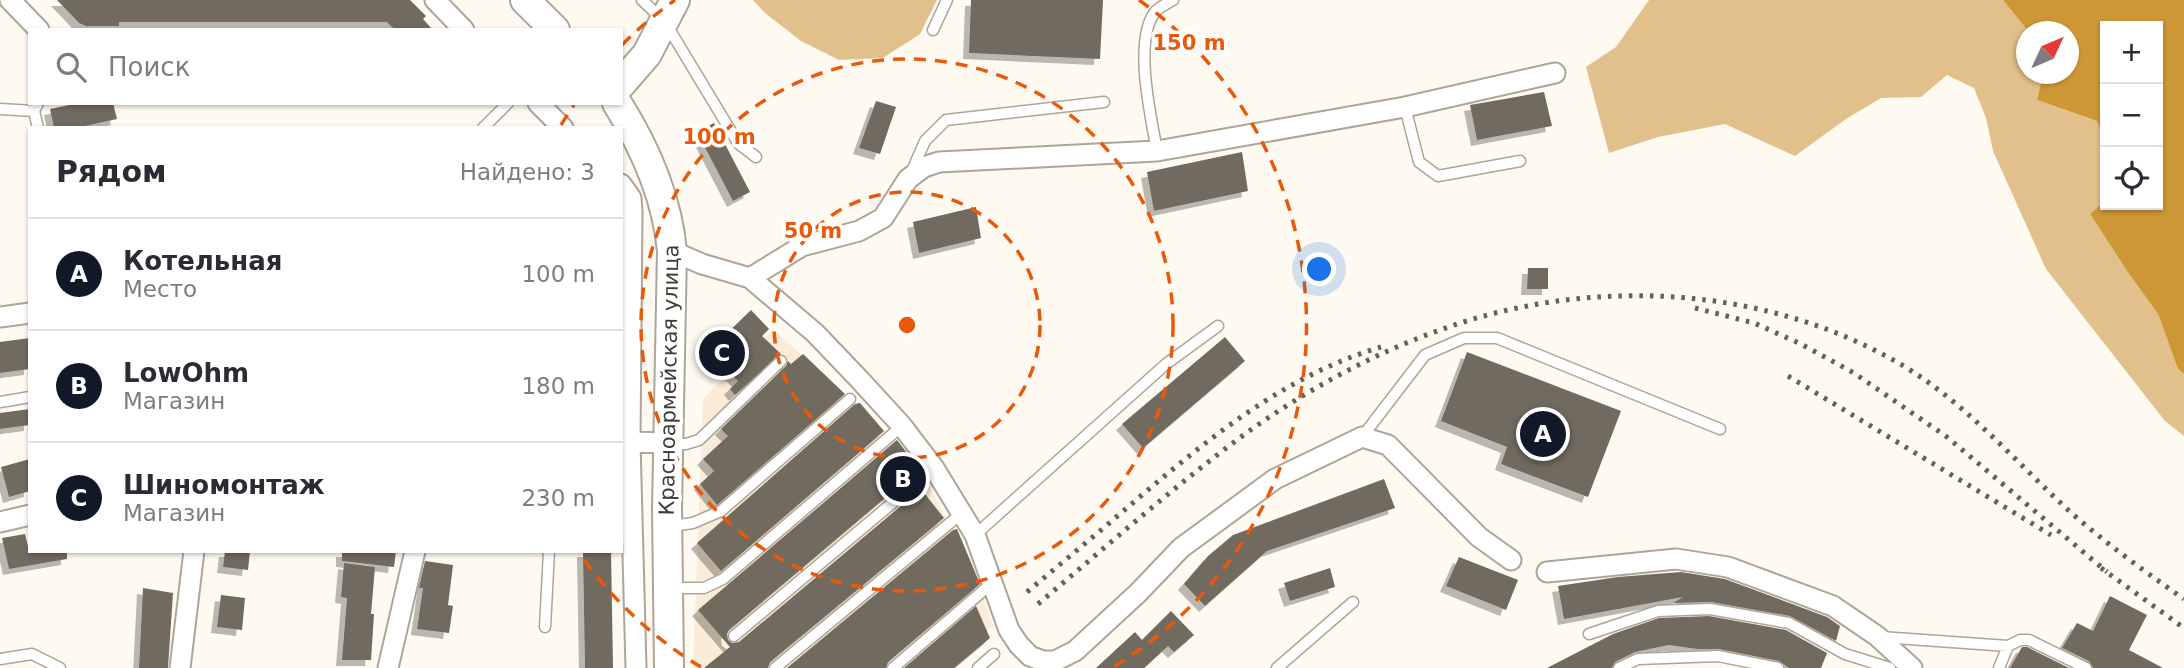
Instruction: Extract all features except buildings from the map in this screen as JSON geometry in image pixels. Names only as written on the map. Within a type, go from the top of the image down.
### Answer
[{"type":"main road","points":[[525,0],[553,28]]},
{"type":"main road","points":[[623,82],[647,54],[670,11]]},
{"type":"main road","name":"Красноармейская улица","points":[[618,105],[647,157],[661,190],[669,220],[672,251],[667,526],[669,668]]},
{"type":"street","points":[[9,0],[36,28]]},
{"type":"street","points":[[435,0],[462,28]]},
{"type":"street","points":[[750,278],[802,246],[859,231],[883,218],[908,179],[924,167],[939,162],[1157,151],[1405,107],[1555,73]]},
{"type":"street","points":[[540,105],[561,126]]},
{"type":"street","points":[[623,187],[631,198],[632,212],[626,442],[636,668]]},
{"type":"street","points":[[672,251],[702,264],[750,278],[815,333],[902,426],[934,468],[975,535],[1009,630],[1030,656],[1043,661],[1055,661],[1075,651],[1138,593],[1181,548],[1275,479],[1363,437],[1388,445],[1479,537],[1511,560]]},
{"type":"street","points":[[0,317],[28,313]]},
{"type":"street","points":[[626,442],[668,443]]},
{"type":"street","points":[[0,522],[28,515]]},
{"type":"street","points":[[180,668],[194,553]]},
{"type":"street","points":[[388,668],[415,553]]},
{"type":"street","points":[[1547,572],[1676,559],[1728,567],[1833,606],[1877,636],[1912,668]]},
{"type":"lane","points":[[642,0],[670,11],[738,143],[756,157]]},
{"type":"lane","points":[[933,30],[947,0]]},
{"type":"lane","points":[[1157,151],[1146,92],[1146,32],[1156,10],[1173,0]]},
{"type":"lane","points":[[908,179],[925,141],[946,120],[1104,102]]},
{"type":"lane","points":[[485,126],[506,105]]},
{"type":"lane","points":[[0,109],[36,107],[38,126]]},
{"type":"lane","points":[[1405,107],[1419,162],[1438,176],[1520,161]]},
{"type":"lane","points":[[975,535],[1166,365],[1218,326]]},
{"type":"lane","points":[[1363,437],[1425,355],[1464,338],[1497,338],[1720,429]]},
{"type":"lane","points":[[668,443],[686,444],[699,440],[780,361]]},
{"type":"lane","points":[[0,402],[28,397]]},
{"type":"lane","points":[[667,526],[693,523],[720,511],[850,399]]},
{"type":"lane","points":[[668,587],[704,588],[723,579],[902,426]]},
{"type":"lane","points":[[734,636],[934,468]]},
{"type":"lane","points":[[775,668],[962,513]]},
{"type":"lane","points":[[545,627],[549,553]]},
{"type":"lane","points":[[893,668],[991,584]]},
{"type":"lane","points":[[1277,668],[1353,602]]},
{"type":"lane","points":[[1589,634],[1658,611],[1710,609],[1789,623],[1845,654],[1890,668]]},
{"type":"lane","points":[[1877,636],[2008,646],[2020,640],[2029,640],[2086,668]]},
{"type":"lane","points":[[1999,668],[2008,646]]},
{"type":"lane","points":[[0,659],[32,654],[60,668]]},
{"type":"lane","points":[[978,668],[994,654]]},
{"type":"lane","points":[[1619,668],[1638,659],[1718,656],[1778,668]]},
{"type":"shaded area","points":[[753,0],[937,0],[920,34],[883,58],[839,60],[801,41]]},
{"type":"shaded area","points":[[1649,0],[2003,0],[2020,21],[2016,21],[2016,84],[2041,84],[2037,100],[2097,121],[2100,128],[2100,205],[2090,214],[2158,314],[2178,369],[2184,374],[2184,436],[2165,421],[2046,269],[1993,151],[1986,118],[1974,88],[1947,75],[1921,97],[1881,98],[1846,119],[1795,156],[1725,124],[1658,137],[1609,153],[1586,67],[1616,47]]},
{"type":"shaded area","points":[[2003,0],[2184,0],[2184,374],[2178,369],[2158,314],[2090,214],[2100,205],[2100,210],[2163,210],[2163,21],[2100,21],[2100,128],[2097,121],[2037,100],[2041,84],[2079,84],[2079,21],[2020,21]]},
{"type":"shaded area","points":[[773,329],[897,443],[924,477],[972,566],[993,626],[941,668],[693,668],[703,399]]},
{"type":"railway","points":[[1038,604],[1218,454],[1267,418],[1339,375],[1414,340],[1496,313],[1553,302],[1612,296],[1671,297],[1730,303],[1787,316],[1842,335],[1895,361],[1964,411],[2081,521],[2184,599]]},
{"type":"railway","points":[[1695,308],[1754,323],[1801,344],[1854,373],[1947,437],[2107,572]]},
{"type":"railway","points":[[1027,592],[1225,428],[1315,373],[1381,347]]},
{"type":"railway","points":[[1788,376],[2051,535]]},
{"type":"railway","points":[[2101,568],[2184,628]]},
{"type":"place","name":"Шиномонтаж","points":[[722,353]]},
{"type":"place","name":"Котельная","points":[[1543,434]]},
{"type":"place","name":"LowOhm","points":[[903,479]]}]
